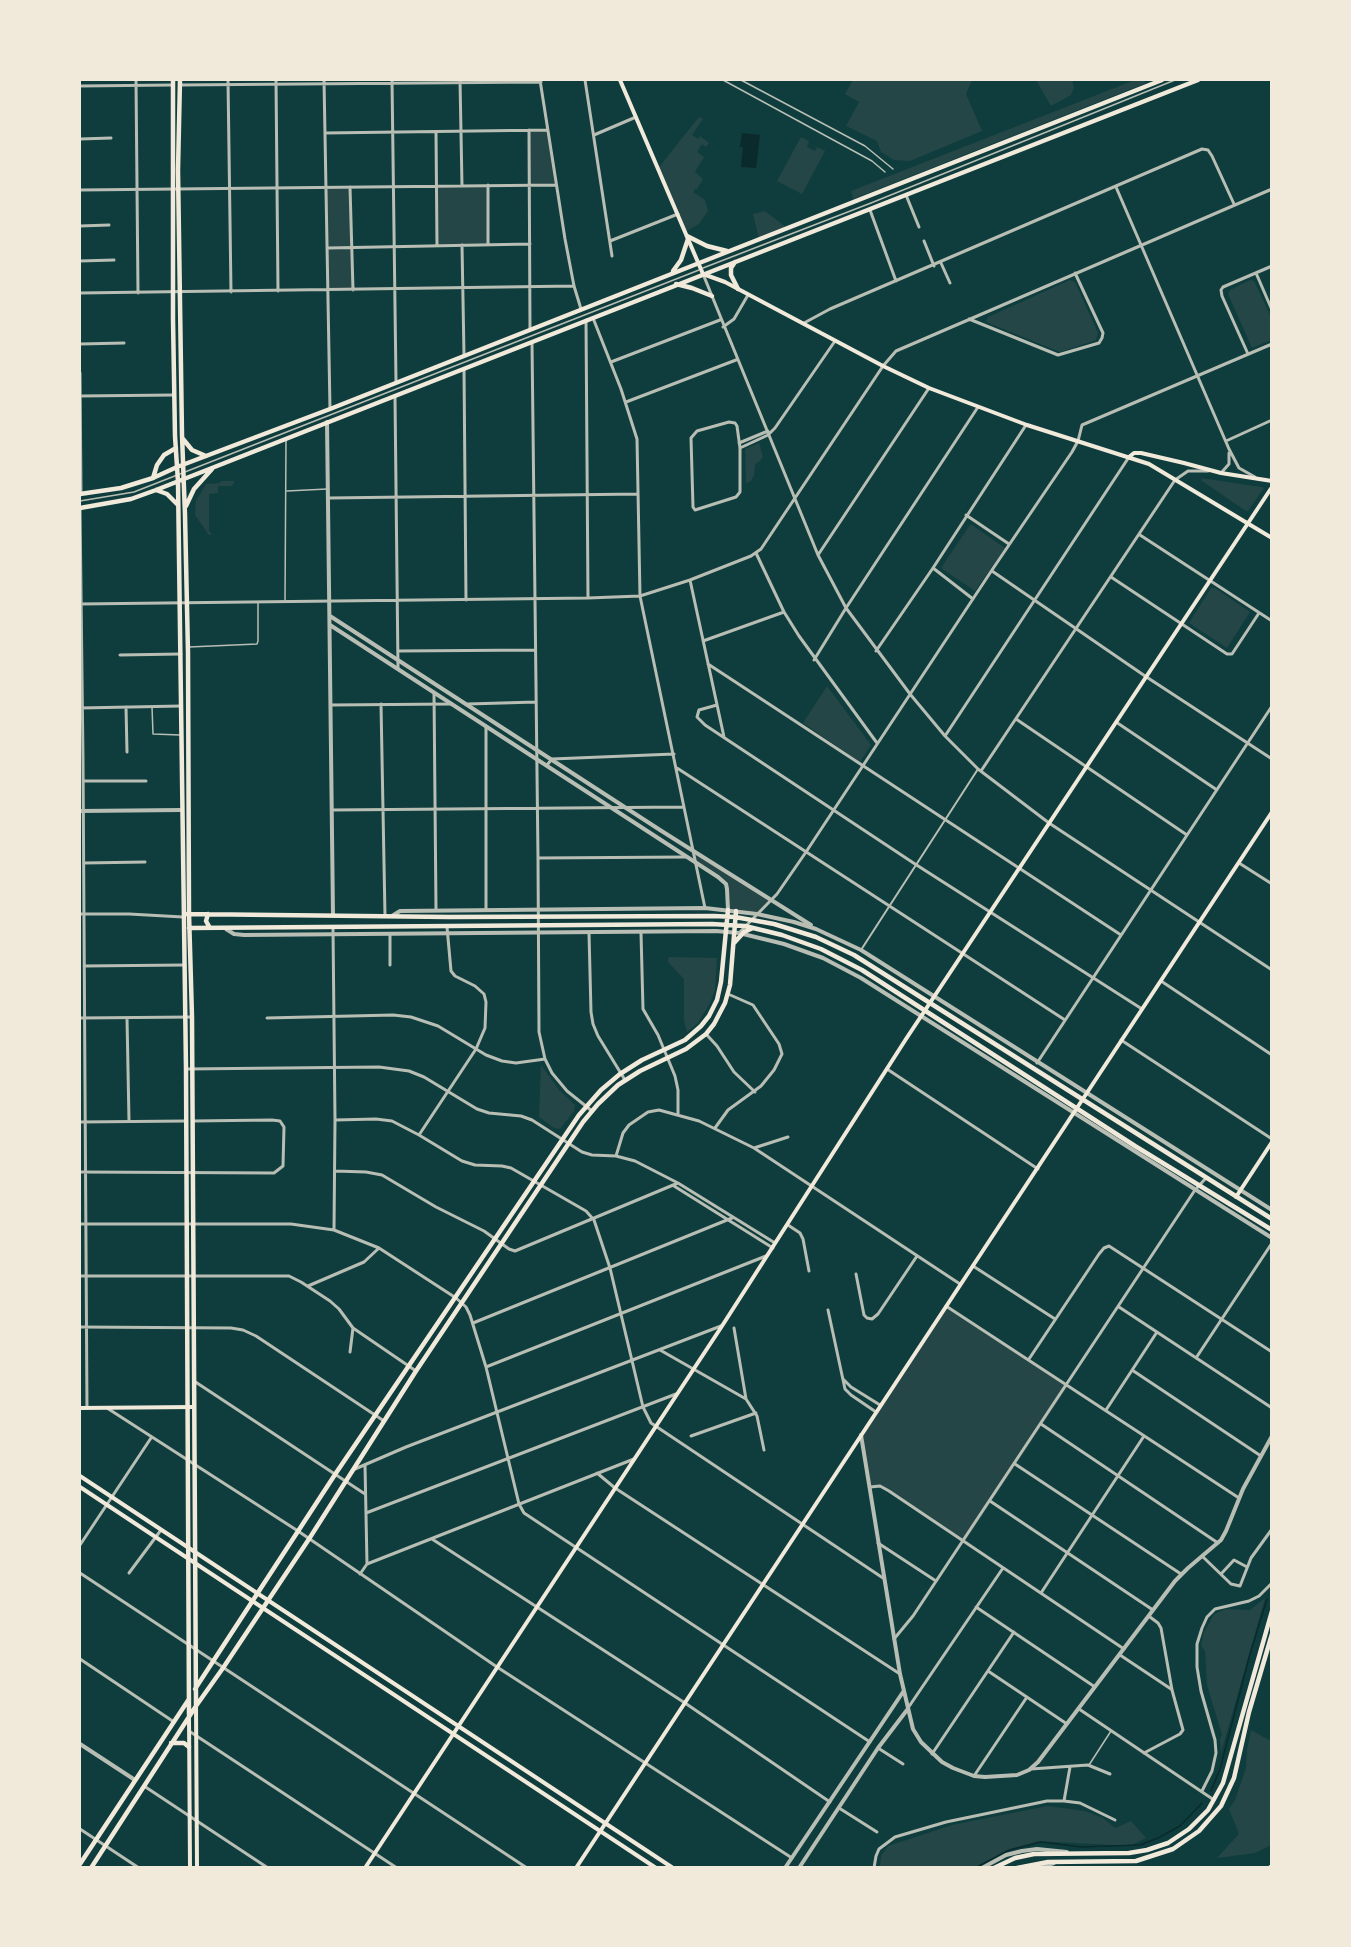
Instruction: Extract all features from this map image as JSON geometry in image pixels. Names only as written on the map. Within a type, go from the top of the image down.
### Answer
[{"type":"main road","points":[[620,80],[702,272],[929,388],[1027,425],[1149,464],[1272,538]]},
{"type":"main road","points":[[80,494],[121,488],[153,478],[1162,80]]},
{"type":"main road","points":[[80,508],[130,499],[156,490],[532,342],[702,272],[870,210],[1198,80]]},
{"type":"main road","points":[[173,82],[183,465],[179,505],[186,1069],[190,1868]]},
{"type":"main road","points":[[180,82],[173,292],[176,448],[177,467],[181,473]]},
{"type":"main road","points":[[688,237],[712,248],[727,251]]},
{"type":"main road","points":[[672,273],[681,260],[688,237]]},
{"type":"main road","points":[[738,260],[730,272],[738,289]]},
{"type":"main road","points":[[676,284],[692,288],[713,298]]},
{"type":"main road","points":[[182,435],[192,450],[206,456]]},
{"type":"main road","points":[[153,478],[164,455],[176,448]]},
{"type":"main road","points":[[1129,457],[1134,453],[1141,453],[1210,471],[1272,481]]},
{"type":"main road","points":[[185,508],[194,489],[215,467]]},
{"type":"main road","points":[[181,480],[185,508],[188,647],[197,1868]]},
{"type":"main road","points":[[365,1868],[768,1256],[887,1069],[1085,767],[1272,487]]},
{"type":"main road","points":[[156,490],[167,495],[179,505]]},
{"type":"main road","points":[[576,1868],[1272,812]]},
{"type":"main road","points":[[80,1864],[336,1473],[586,1106],[620,1074],[693,1034],[705,1023],[717,1000],[721,982],[728,910]]},
{"type":"main road","points":[[736,911],[735,925],[739,933]]},
{"type":"main road","points":[[183,917],[189,913],[385,916],[728,916],[803,933],[840,947],[864,961],[1272,1219]]},
{"type":"main road","points":[[208,914],[206,921],[210,928]]},
{"type":"main road","points":[[183,928],[727,924],[745,926],[801,941],[851,964],[926,1011],[1075,1111],[1197,1188],[1272,1230]]},
{"type":"main road","points":[[91,1868],[189,1715],[309,1539],[416,1371],[568,1144],[592,1111],[611,1091],[625,1080],[686,1049],[706,1034],[720,1013],[728,994],[734,943],[739,933],[753,928]]},
{"type":"main road","points":[[991,1042],[995,1036]]},
{"type":"main road","points":[[1236,1197],[1272,1141]]},
{"type":"main road","points":[[80,1408],[194,1407]]},
{"type":"main road","points":[[80,1476],[673,1868]]},
{"type":"main road","points":[[80,1487],[656,1868]]},
{"type":"main road","points":[[994,1868],[1015,1858],[1034,1854],[1129,1853],[1150,1849],[1168,1843],[1183,1834],[1201,1818],[1215,1801],[1223,1784],[1272,1611]]},
{"type":"main road","points":[[1017,1868],[1034,1863],[1056,1862],[1088,1865],[1136,1862],[1173,1849],[1190,1839],[1209,1820],[1226,1797],[1234,1778],[1249,1712],[1272,1634]]},
{"type":"main road","points":[[171,1743],[184,1743],[189,1747]]},
{"type":"main road","points":[[1150,1849],[1152,1857]]},
{"type":"street","points":[[136,80],[138,293]]},
{"type":"street","points":[[228,80],[231,292]]},
{"type":"street","points":[[276,80],[278,291]]},
{"type":"street","points":[[585,80],[612,256]]},
{"type":"street","points":[[460,81],[462,186]]},
{"type":"street","points":[[80,86],[136,86],[173,82],[228,86],[324,82],[541,81],[556,184],[574,286],[581,309]]},
{"type":"street","points":[[324,82],[330,409]]},
{"type":"street","points":[[392,82],[396,382]]},
{"type":"street","points":[[594,135],[637,117]]},
{"type":"street","points":[[529,130],[530,329]]},
{"type":"street","points":[[325,133],[549,130]]},
{"type":"street","points":[[436,132],[437,246]]},
{"type":"street","points":[[80,139],[111,138]]},
{"type":"street","points":[[802,324],[830,309],[1202,149],[1208,150],[1212,156],[1234,205]]},
{"type":"street","points":[[80,190],[556,184]]},
{"type":"street","points":[[488,185],[488,245]]},
{"type":"street","points":[[350,187],[353,290]]},
{"type":"street","points":[[1116,187],[1229,449],[1241,470],[1260,480]]},
{"type":"street","points":[[80,604],[534,600],[640,596],[690,580],[756,553],[765,543],[883,366],[896,351],[1272,189]]},
{"type":"street","points":[[906,194],[919,227]]},
{"type":"street","points":[[870,210],[896,282]]},
{"type":"street","points":[[610,241],[678,214]]},
{"type":"street","points":[[80,226],[109,225]]},
{"type":"street","points":[[924,241],[934,266]]},
{"type":"street","points":[[327,248],[530,244]]},
{"type":"street","points":[[462,245],[464,356]]},
{"type":"street","points":[[80,261],[114,260]]},
{"type":"street","points":[[941,263],[950,283]]},
{"type":"street","points":[[1248,354],[1221,291],[1223,287],[1272,266]]},
{"type":"street","points":[[702,272],[818,555],[846,608],[910,694],[945,736],[979,770],[1049,823],[1272,970]]},
{"type":"street","points":[[969,319],[1058,355],[1099,342],[1103,333],[1076,273]]},
{"type":"street","points":[[1256,273],[1272,310]]},
{"type":"street","points":[[80,293],[574,286]]},
{"type":"street","points":[[723,327],[737,315],[748,295]]},
{"type":"street","points":[[592,318],[626,402],[637,439],[640,596],[705,908]]},
{"type":"street","points":[[586,320],[588,598]]},
{"type":"street","points":[[611,362],[720,320]]},
{"type":"street","points":[[740,446],[776,428],[835,341]]},
{"type":"street","points":[[532,342],[538,1024],[545,1059],[556,1079],[592,1111]]},
{"type":"street","points":[[80,344],[124,343]]},
{"type":"street","points":[[739,933],[771,900],[835,809],[1072,452],[1078,441],[1080,427],[1085,422],[1272,344]]},
{"type":"street","points":[[626,402],[737,360]]},
{"type":"street","points":[[464,369],[466,600]]},
{"type":"street","points":[[80,373],[80,494]]},
{"type":"street","points":[[818,555],[929,388]]},
{"type":"street","points":[[80,396],[175,395]]},
{"type":"street","points":[[395,396],[398,668]]},
{"type":"street","points":[[814,660],[978,407]]},
{"type":"street","points":[[1226,441],[1272,420]]},
{"type":"street","points":[[327,422],[333,915]]},
{"type":"street","points":[[731,422],[737,426],[740,446],[739,494],[699,510],[694,509],[692,436],[696,431],[731,422]]},
{"type":"street","points":[[876,651],[1027,425]]},
{"type":"street","points":[[1221,473],[1229,464],[1229,449]]},
{"type":"street","points":[[945,736],[1129,457]]},
{"type":"street","points":[[861,950],[944,820],[1016,719],[1175,480],[1188,471],[1210,471]]},
{"type":"street","points":[[329,498],[638,494]]},
{"type":"street","points":[[80,508],[87,1408]]},
{"type":"street","points":[[966,515],[1009,544]]},
{"type":"street","points":[[1140,534],[1272,621]]},
{"type":"street","points":[[756,553],[784,612],[814,660],[877,743]]},
{"type":"street","points":[[933,568],[973,599]]},
{"type":"street","points":[[992,570],[1145,676],[1272,759]]},
{"type":"street","points":[[1111,577],[1230,655],[1259,613]]},
{"type":"street","points":[[690,580],[724,736]]},
{"type":"street","points":[[703,641],[784,612]]},
{"type":"street","points":[[330,616],[816,929]]},
{"type":"street","points":[[330,625],[718,877],[726,884],[728,910]]},
{"type":"street","points":[[398,651],[535,650]]},
{"type":"street","points":[[120,655],[181,654]]},
{"type":"street","points":[[708,664],[1121,935]]},
{"type":"street","points":[[434,692],[436,910]]},
{"type":"street","points":[[466,704],[536,702]]},
{"type":"street","points":[[331,705],[453,704]]},
{"type":"street","points":[[381,705],[385,916]]},
{"type":"street","points":[[717,705],[700,709],[697,715],[700,721],[915,864],[1142,1009]]},
{"type":"street","points":[[81,708],[181,706]]},
{"type":"street","points":[[1038,1063],[1272,706]]},
{"type":"street","points":[[126,707],[127,752]]},
{"type":"street","points":[[1016,719],[1186,835]]},
{"type":"street","points":[[1115,722],[1217,789]]},
{"type":"street","points":[[486,726],[486,910]]},
{"type":"street","points":[[547,765],[552,759],[674,754]]},
{"type":"street","points":[[677,768],[1065,1020]]},
{"type":"street","points":[[83,781],[146,781]]},
{"type":"street","points":[[332,810],[685,807]]},
{"type":"street","points":[[81,811],[181,810]]},
{"type":"street","points":[[538,858],[688,857]]},
{"type":"street","points":[[84,863],[145,862]]},
{"type":"street","points":[[1239,863],[1272,884]]},
{"type":"street","points":[[392,916],[400,911],[436,910],[705,908],[757,914],[816,929],[861,950],[1272,1210]]},
{"type":"street","points":[[82,914],[183,917]]},
{"type":"street","points":[[419,1135],[476,1049],[485,1028],[486,998],[480,989],[455,976],[451,971],[447,927]]},
{"type":"street","points":[[226,928],[239,935],[739,933],[797,948],[836,964],[1075,1111]]},
{"type":"street","points":[[333,928],[334,1230]]},
{"type":"street","points":[[589,933],[591,1019],[598,1036],[625,1080]]},
{"type":"street","points":[[641,933],[643,1009],[668,1059],[676,1082],[678,1114]]},
{"type":"street","points":[[390,934],[390,965]]},
{"type":"street","points":[[84,966],[190,965]]},
{"type":"street","points":[[1161,981],[1272,1055]]},
{"type":"street","points":[[715,1128],[728,1110],[755,1092],[774,1070],[782,1051],[753,1005],[728,994]]},
{"type":"street","points":[[80,1018],[192,1017]]},
{"type":"street","points":[[267,1018],[411,1017],[438,1026],[494,1058],[510,1063],[545,1059]]},
{"type":"street","points":[[127,1018],[129,1121]]},
{"type":"street","points":[[706,1034],[734,1072],[755,1092]]},
{"type":"street","points":[[1121,1040],[1272,1141]]},
{"type":"street","points":[[186,1069],[400,1068],[424,1077],[448,1093],[483,1111],[521,1116],[532,1120],[587,1154],[616,1156],[635,1161],[733,1217],[774,1246]]},
{"type":"street","points":[[887,1069],[1038,1169]]},
{"type":"street","points":[[616,1156],[623,1132],[643,1115],[655,1110],[678,1114],[715,1128],[754,1148],[960,1284]]},
{"type":"street","points":[[335,1120],[385,1119],[398,1123],[462,1161],[475,1165],[507,1167],[581,1208],[594,1220],[610,1268],[643,1407],[649,1420],[655,1427],[884,1578]]},
{"type":"street","points":[[80,1122],[272,1120],[280,1121],[284,1127],[284,1163],[280,1170],[274,1173],[80,1172]]},
{"type":"street","points":[[1134,1132],[1137,1126]]},
{"type":"street","points":[[754,1148],[789,1137]]},
{"type":"street","points":[[335,1171],[382,1175],[496,1239],[510,1250],[517,1251],[678,1184]]},
{"type":"street","points":[[894,1640],[914,1616],[1197,1188],[1206,1178]]},
{"type":"street","points":[[670,1180],[674,1186],[727,1220],[774,1246]]},
{"type":"street","points":[[1197,1188],[1272,1238]]},
{"type":"street","points":[[473,1323],[733,1217]]},
{"type":"street","points":[[80,1224],[291,1224],[334,1230],[379,1248],[463,1302],[473,1323],[519,1504],[526,1515],[870,1742]]},
{"type":"street","points":[[788,1225],[800,1233],[803,1239],[809,1271]]},
{"type":"street","points":[[1196,1358],[1272,1243]]},
{"type":"street","points":[[1029,1359],[1099,1254],[1104,1248],[1111,1246],[1272,1353]]},
{"type":"street","points":[[308,1286],[364,1262],[379,1248]]},
{"type":"street","points":[[486,1367],[768,1256]]},
{"type":"street","points":[[856,1274],[864,1315],[872,1319],[878,1314],[917,1256]]},
{"type":"street","points":[[974,1266],[1055,1319]]},
{"type":"street","points":[[80,1276],[284,1275],[308,1286],[336,1306],[353,1328],[416,1371]]},
{"type":"street","points":[[946,1306],[1239,1498]]},
{"type":"street","points":[[1119,1307],[1272,1408]]},
{"type":"street","points":[[828,1310],[847,1392],[876,1412]]},
{"type":"street","points":[[352,1470],[722,1326]]},
{"type":"street","points":[[80,1327],[238,1329],[256,1336],[384,1421]]},
{"type":"street","points":[[350,1352],[353,1328]]},
{"type":"street","points":[[734,1328],[746,1399]]},
{"type":"street","points":[[1106,1410],[1157,1332]]},
{"type":"street","points":[[660,1350],[746,1399],[756,1413],[764,1450]]},
{"type":"street","points":[[1132,1370],[1261,1456]]},
{"type":"street","points":[[842,1378],[851,1387],[880,1406]]},
{"type":"street","points":[[194,1381],[365,1494]]},
{"type":"street","points":[[366,1513],[676,1394]]},
{"type":"street","points":[[107,1408],[298,1531],[497,1667],[792,1858]]},
{"type":"street","points":[[691,1436],[756,1413]]},
{"type":"street","points":[[1041,1424],[1218,1543]]},
{"type":"street","points":[[861,1435],[903,1691],[913,1729],[921,1742],[932,1754],[952,1768],[974,1776],[1005,1777],[1029,1770],[1088,1765],[1110,1774]]},
{"type":"street","points":[[1041,1593],[1144,1436]]},
{"type":"street","points":[[1029,1770],[1038,1762],[1181,1574],[1218,1543],[1272,1436]]},
{"type":"street","points":[[80,1545],[151,1438]]},
{"type":"street","points":[[360,1574],[367,1564],[634,1460]]},
{"type":"street","points":[[1015,1463],[1181,1574]]},
{"type":"street","points":[[365,1465],[367,1564]]},
{"type":"street","points":[[597,1473],[615,1488],[900,1674]]},
{"type":"street","points":[[870,1487],[880,1486],[889,1491],[1124,1649]]},
{"type":"street","points":[[990,1502],[1154,1611]]},
{"type":"street","points":[[1202,1556],[1231,1584],[1238,1587],[1242,1584],[1253,1554],[1272,1529]]},
{"type":"street","points":[[129,1574],[161,1530]]},
{"type":"street","points":[[432,1539],[685,1703],[830,1802]]},
{"type":"street","points":[[878,1543],[936,1581]]},
{"type":"street","points":[[1221,1575],[1234,1560],[1247,1567]]},
{"type":"street","points":[[801,1867],[878,1748],[1003,1568]]},
{"type":"street","points":[[80,1573],[527,1868]]},
{"type":"street","points":[[1202,1791],[1212,1771],[1216,1753],[1215,1740],[1197,1667],[1197,1644],[1202,1628],[1207,1617],[1215,1609],[1254,1599],[1272,1583]]},
{"type":"street","points":[[976,1607],[1095,1687]]},
{"type":"street","points":[[1144,1753],[1182,1732],[1161,1628],[1150,1617]]},
{"type":"street","points":[[932,1754],[1014,1632]]},
{"type":"street","points":[[1120,1655],[1173,1690]]},
{"type":"street","points":[[80,1659],[174,1722]]},
{"type":"street","points":[[988,1671],[1067,1724]]},
{"type":"street","points":[[785,1868],[903,1691]]},
{"type":"street","points":[[974,1776],[1027,1697]]},
{"type":"street","points":[[1079,1709],[1215,1801]]},
{"type":"street","points":[[189,1731],[397,1868]]},
{"type":"street","points":[[80,1744],[135,1780]]},
{"type":"street","points":[[878,1748],[903,1764]]},
{"type":"street","points":[[1064,1800],[1070,1767]]},
{"type":"street","points":[[143,1786],[268,1868]]},
{"type":"street","points":[[874,1868],[879,1848],[895,1837],[946,1822],[1047,1801],[1064,1800],[1080,1803],[1115,1820]]},
{"type":"street","points":[[839,1808],[877,1832]]},
{"type":"street","points":[[80,1829],[139,1868]]},
{"type":"street","points":[[982,1868],[1006,1855],[1022,1851],[1054,1849],[1074,1853]]},
{"type":"street","points":[[1038,1868],[1056,1862]]},
{"type":"lane","points":[[723,80],[872,161],[885,172]]},
{"type":"lane","points":[[741,80],[858,142],[893,168]]},
{"type":"lane","points":[[80,501],[134,492],[702,272],[1175,80]]},
{"type":"lane","points":[[285,602],[286,439]]},
{"type":"lane","points":[[286,491],[328,489]]},
{"type":"lane","points":[[188,647],[257,644],[258,602]]},
{"type":"lane","points":[[152,706],[153,734],[181,735]]},
{"type":"lane","points":[[1088,1765],[1112,1731]]},
{"type":"shaded area","points":[[853,80],[972,80],[966,94],[982,131],[910,161],[894,160],[881,152],[877,141],[846,126],[859,102],[845,94]]},
{"type":"shaded area","points":[[1036,80],[1072,80],[1074,87],[1071,95],[1051,106]]},
{"type":"shaded area","points":[[1135,80],[1143,80],[1146,83],[853,199],[851,191]]},
{"type":"shaded area","points":[[699,117],[703,119],[692,135],[698,139],[700,136],[709,143],[706,147],[702,144],[697,152],[704,157],[695,172],[703,179],[693,192],[705,200],[708,211],[699,224],[685,232],[659,167]]},
{"type":"shaded area","points":[[529,130],[549,130],[556,185],[529,185]]},
{"type":"shaded area","points":[[742,133],[760,135],[756,168],[741,167]]},
{"type":"shaded area","points":[[801,137],[809,141],[807,147],[815,151],[817,147],[825,151],[802,194],[777,181]]},
{"type":"shaded area","points":[[488,185],[488,245],[437,246],[436,186]]},
{"type":"shaded area","points":[[350,187],[353,290],[328,291],[325,188]]},
{"type":"shaded area","points":[[765,211],[787,228],[759,239],[753,214]]},
{"type":"shaded area","points":[[1070,280],[1075,282],[1098,333],[1096,340],[1060,352],[986,322],[988,317]]},
{"type":"shaded area","points":[[1250,280],[1254,281],[1272,319],[1271,340],[1252,348],[1228,294],[1230,290]]},
{"type":"shaded area","points":[[759,443],[763,457],[755,464],[751,481],[746,483],[745,449]]},
{"type":"shaded area","points":[[1201,478],[1264,488],[1246,511],[1202,481]]},
{"type":"shaded area","points":[[221,481],[234,482],[232,486],[218,486],[218,493],[209,494],[209,532],[211,535],[209,535],[195,515],[196,501],[206,484]]},
{"type":"shaded area","points":[[970,525],[1005,548],[975,591],[941,568]]},
{"type":"shaded area","points":[[1211,588],[1215,588],[1250,612],[1227,648],[1189,623]]},
{"type":"shaded area","points":[[827,686],[871,745],[860,762],[803,723]]},
{"type":"shaded area","points":[[694,851],[770,900],[757,913],[728,910],[726,884],[696,862]]},
{"type":"shaded area","points":[[669,957],[717,958],[715,990],[710,1003],[698,1023],[687,1032],[684,1020],[684,979],[668,962]]},
{"type":"shaded area","points":[[541,1065],[559,1090],[575,1105],[574,1111],[560,1129],[554,1128],[539,1117]]},
{"type":"shaded area","points":[[947,1308],[1068,1386],[964,1543],[877,1485],[870,1485],[862,1437]]},
{"type":"shaded area","points":[[1265,1598],[1221,1753],[1222,1735],[1207,1685],[1205,1651],[1201,1646],[1204,1632],[1214,1614],[1226,1609],[1250,1610]]},
{"type":"shaded area","points":[[1251,1730],[1271,1741],[1271,1845],[1255,1853],[1217,1858],[1239,1834],[1229,1809],[1235,1800],[1246,1768]]},
{"type":"shaded area","points":[[1048,1806],[1085,1811],[1103,1818],[1115,1828],[1131,1821],[1146,1838],[1130,1846],[1038,1841],[1009,1850],[975,1867],[880,1867],[881,1856],[888,1846],[952,1825]]},
{"type":"waterway","points":[[1211,1791],[1220,1769],[1267,1599]]},
{"type":"waterway","points":[[975,1868],[1009,1850],[1041,1842],[1081,1847],[1140,1845],[1180,1826],[1202,1803]]}]
